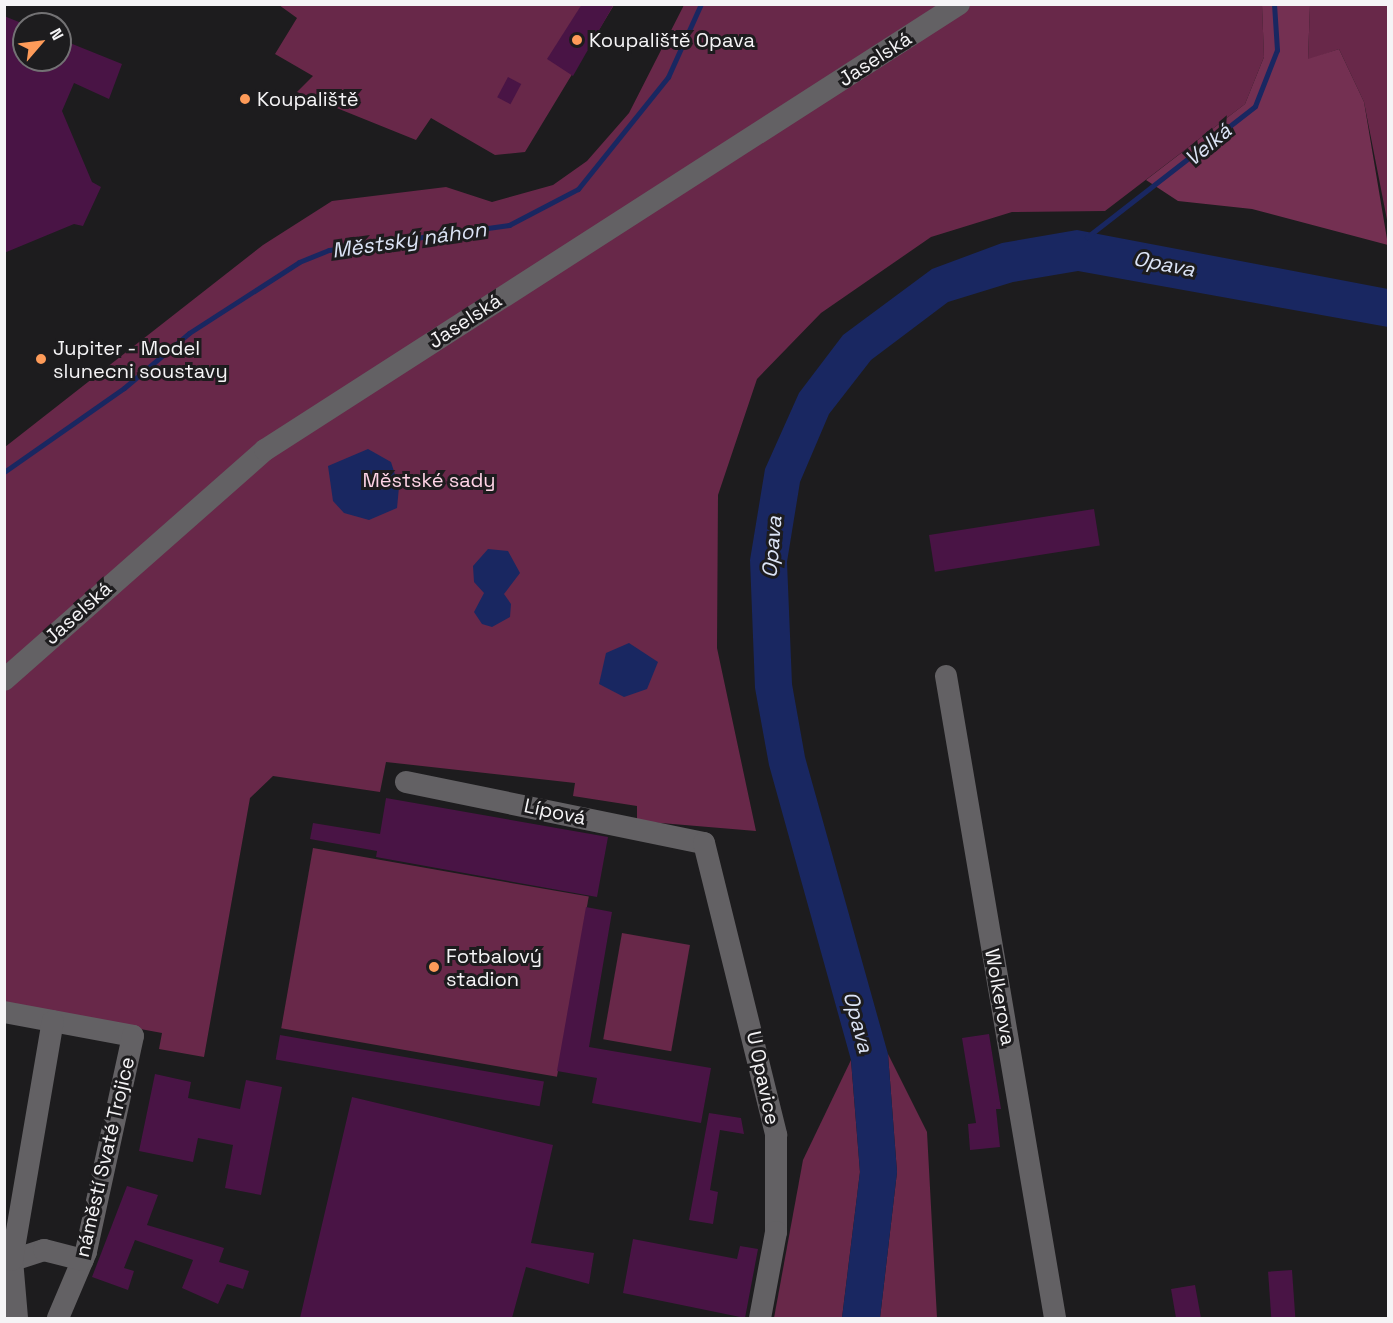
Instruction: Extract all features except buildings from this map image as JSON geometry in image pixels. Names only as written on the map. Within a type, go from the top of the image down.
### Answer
[{"type":"street","name":"Jaselská","points":[[4,680],[265,450],[959,4]]},
{"type":"street","name":"Wolkerova","points":[[945,676],[1055,1318]]},
{"type":"street","name":"Lípová","points":[[406,782],[704,843]]},
{"type":"street","name":"U Opavice","points":[[704,843],[776,1135],[776,1232],[760,1318]]},
{"type":"street","name":"náměstí Svaté Trojice","points":[[4,1012],[133,1036],[83,1260],[58,1318]]},
{"type":"street","points":[[17,1318],[8,1262],[53,1021]]},
{"type":"street","points":[[8,1262],[44,1250],[83,1260]]},
{"type":"green space","points":[[279,5],[614,5],[525,152],[495,155],[431,118],[416,140],[297,92],[313,76],[275,54],[297,18]]},
{"type":"green space","name":"Městské sady","points":[[684,5],[1262,5],[1264,57],[1245,104],[1105,211],[1012,212],[931,237],[821,313],[757,379],[718,495],[717,648],[756,831],[637,821],[637,806],[573,796],[575,783],[386,762],[380,792],[273,776],[250,798],[204,1057],[159,1049],[162,1033],[5,1004],[5,447],[263,245],[332,201],[446,187],[492,202],[553,185],[587,161],[629,113]]},
{"type":"green space","points":[[1310,5],[1388,5],[1388,225],[1364,102],[1339,49],[1308,60]]},
{"type":"green space","name":"Fotbalový stadion","points":[[313,848],[589,897],[557,1077],[281,1028]]},
{"type":"green space","points":[[622,933],[690,945],[671,1051],[603,1039]]},
{"type":"green space","points":[[888,1054],[927,1132],[937,1318],[880,1318],[897,1172]]},
{"type":"green space","points":[[851,1060],[860,1172],[842,1318],[774,1318],[803,1160]]},
{"type":"shaded area","points":[[1262,5],[1310,5],[1308,59],[1339,49],[1364,102],[1388,245],[1252,209],[1178,201],[1146,180],[1245,104],[1264,57]]},
{"type":"water","name":"Opava","points":[[1077,230],[1388,289],[1388,327],[1078,271],[1013,282],[948,302],[871,360],[829,414],[800,482],[787,562],[792,684],[805,757],[888,1054],[897,1172],[880,1318],[842,1318],[860,1172],[851,1060],[769,765],[755,688],[750,560],[765,469],[799,393],[843,335],[932,269],[1002,243]]},
{"type":"water","points":[[368,449],[391,462],[399,487],[397,508],[369,520],[344,513],[333,501],[328,466]]},
{"type":"water","points":[[488,549],[508,551],[520,573],[504,594],[511,604],[510,617],[492,627],[482,624],[474,612],[484,593],[474,582],[473,566]]},
{"type":"water","points":[[629,643],[658,662],[647,689],[624,697],[599,684],[606,653]]},
{"type":"waterway","name":"Městský náhon","points":[[4,472],[124,388],[189,333],[299,262],[329,250],[509,225],[578,189],[668,77],[701,4]]},
{"type":"waterway","name":"Velká","points":[[1087,237],[1255,106],[1277,50],[1274,4]]},
{"type":"place","name":"Koupaliště Opava","points":[[577,40]]},
{"type":"place","name":"Koupaliště","points":[[245,99]]},
{"type":"place","name":"Jupiter - Model slunecni soustavy","points":[[41,359]]},
{"type":"place","name":"Fotbalový stadion","points":[[434,967]]}]
